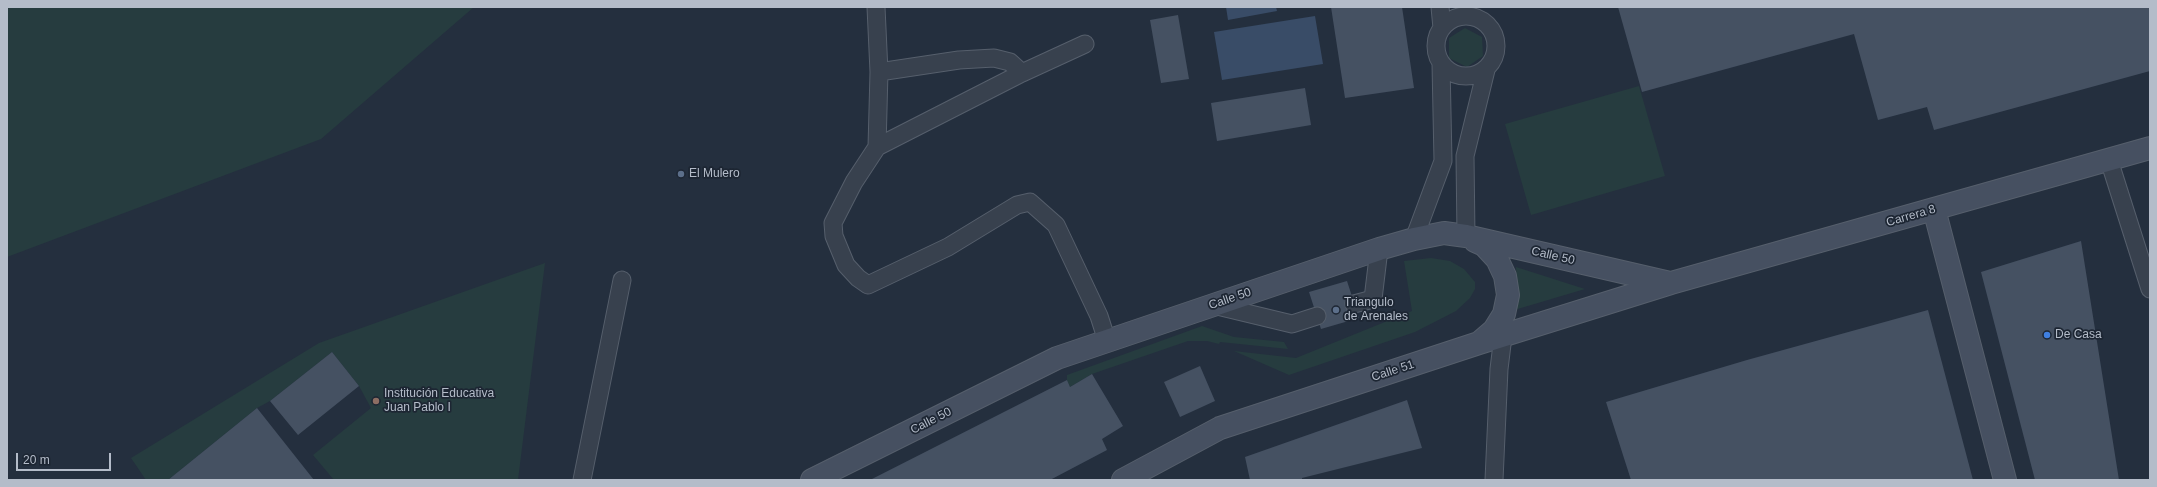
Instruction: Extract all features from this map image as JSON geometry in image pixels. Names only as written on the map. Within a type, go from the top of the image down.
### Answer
[{"type":"main road","name":"Carrera 8","points":[[1671,283],[2150,148]]},
{"type":"main road","points":[[1934,209],[2004,480]]},
{"type":"main road","name":"Calle 50","points":[[812,480],[1057,358],[1379,249],[1414,239],[1444,233],[1466,236],[1671,283]]},
{"type":"main road","points":[[1466,236],[1484,245],[1497,259],[1506,276],[1508,295],[1504,314],[1494,330],[1479,343]]},
{"type":"main road","name":"Calle 51","points":[[1123,480],[1220,428],[1479,343],[1671,283]]},
{"type":"lane","points":[[876,7],[879,72],[877,147]]},
{"type":"lane","points":[[1440,7],[1442,28]]},
{"type":"lane","points":[[1441,64],[1450,72],[1462,77],[1475,76],[1486,70],[1494,60],[1497,47],[1494,35],[1487,24],[1485,7]]},
{"type":"lane","points":[[1414,239],[1443,161],[1441,64],[1436,52],[1436,39],[1442,28],[1452,20],[1464,16],[1476,18],[1487,24]]},
{"type":"lane","points":[[1085,44],[1022,73],[877,147],[854,182],[833,223],[834,236],[846,265],[858,278],[868,285],[948,247],[1017,205],[1030,202],[1056,225],[1098,316],[1107,341]]},
{"type":"lane","points":[[879,72],[959,60],[994,58],[1010,62],[1022,73]]},
{"type":"lane","points":[[1466,236],[1465,156],[1486,70]]},
{"type":"lane","points":[[2109,160],[2150,290]]},
{"type":"lane","points":[[1354,304],[1373,298],[1379,249]]},
{"type":"lane","points":[[582,480],[622,280]]},
{"type":"lane","points":[[1213,305],[1292,324],[1317,316]]},
{"type":"lane","points":[[1494,480],[1499,369],[1503,336]]},
{"type":"green space","points":[[7,7],[474,7],[321,139],[7,257]]},
{"type":"green space","points":[[1465,28],[1482,37],[1483,56],[1467,67],[1449,58],[1449,38]]},
{"type":"green space","points":[[1639,86],[1665,176],[1531,215],[1505,124]]},
{"type":"green space","points":[[1431,258],[1450,261],[1464,269],[1475,282],[1475,289],[1470,298],[1456,311],[1415,332],[1289,375],[1234,351],[1296,358],[1412,311],[1404,261]]},
{"type":"green space","name":"Institución Educativa Juan Pablo I","points":[[545,263],[518,480],[334,480],[313,455],[371,408],[359,386],[332,352],[270,401],[257,408],[168,480],[146,480],[131,458],[319,343]]},
{"type":"green space","points":[[1516,267],[1585,289],[1511,311],[1517,289]]},
{"type":"green space","points":[[1202,326],[1234,337],[1284,342],[1288,349],[1220,342],[1219,344],[1207,341],[1188,341],[1092,374],[1070,387],[1067,380],[1067,375]]},
{"type":"water","points":[[1226,7],[1276,7],[1277,11],[1228,20]]},
{"type":"water","points":[[1315,16],[1323,64],[1222,80],[1214,32]]},
{"type":"building","points":[[1331,7],[1402,7],[1414,88],[1345,98]]},
{"type":"building","points":[[1618,7],[2150,7],[2150,71],[1934,130],[1927,107],[1878,120],[1854,34],[1642,92]]},
{"type":"building","points":[[1178,15],[1189,79],[1161,83],[1150,20]]},
{"type":"building","points":[[1305,88],[1311,125],[1217,141],[1211,103]]},
{"type":"building","name":"De Casa","points":[[2081,241],[2119,480],[2035,480],[1981,272]]},
{"type":"building","name":"Triangulo de Arenales","points":[[1347,281],[1359,318],[1321,329],[1309,292]]},
{"type":"building","points":[[1928,310],[1973,480],[1631,480],[1606,402],[1747,360]]},
{"type":"building","points":[[332,352],[359,386],[298,435],[270,401]]},
{"type":"building","points":[[1200,366],[1215,401],[1180,417],[1164,382]]},
{"type":"building","points":[[1092,374],[1123,426],[1102,439],[1107,450],[1050,480],[870,480],[1067,380],[1070,387]]},
{"type":"building","points":[[1407,400],[1422,448],[1302,478],[1302,480],[1250,480],[1245,457]]},
{"type":"building","points":[[257,408],[314,480],[168,480]]},
{"type":"place","name":"El Mulero","points":[[681,174]]},
{"type":"place","name":"Triangulo de Arenales","points":[[1336,310]]},
{"type":"place","name":"De Casa","points":[[2047,335]]},
{"type":"place","name":"Institución Educativa Juan Pablo I","points":[[376,401]]}]
